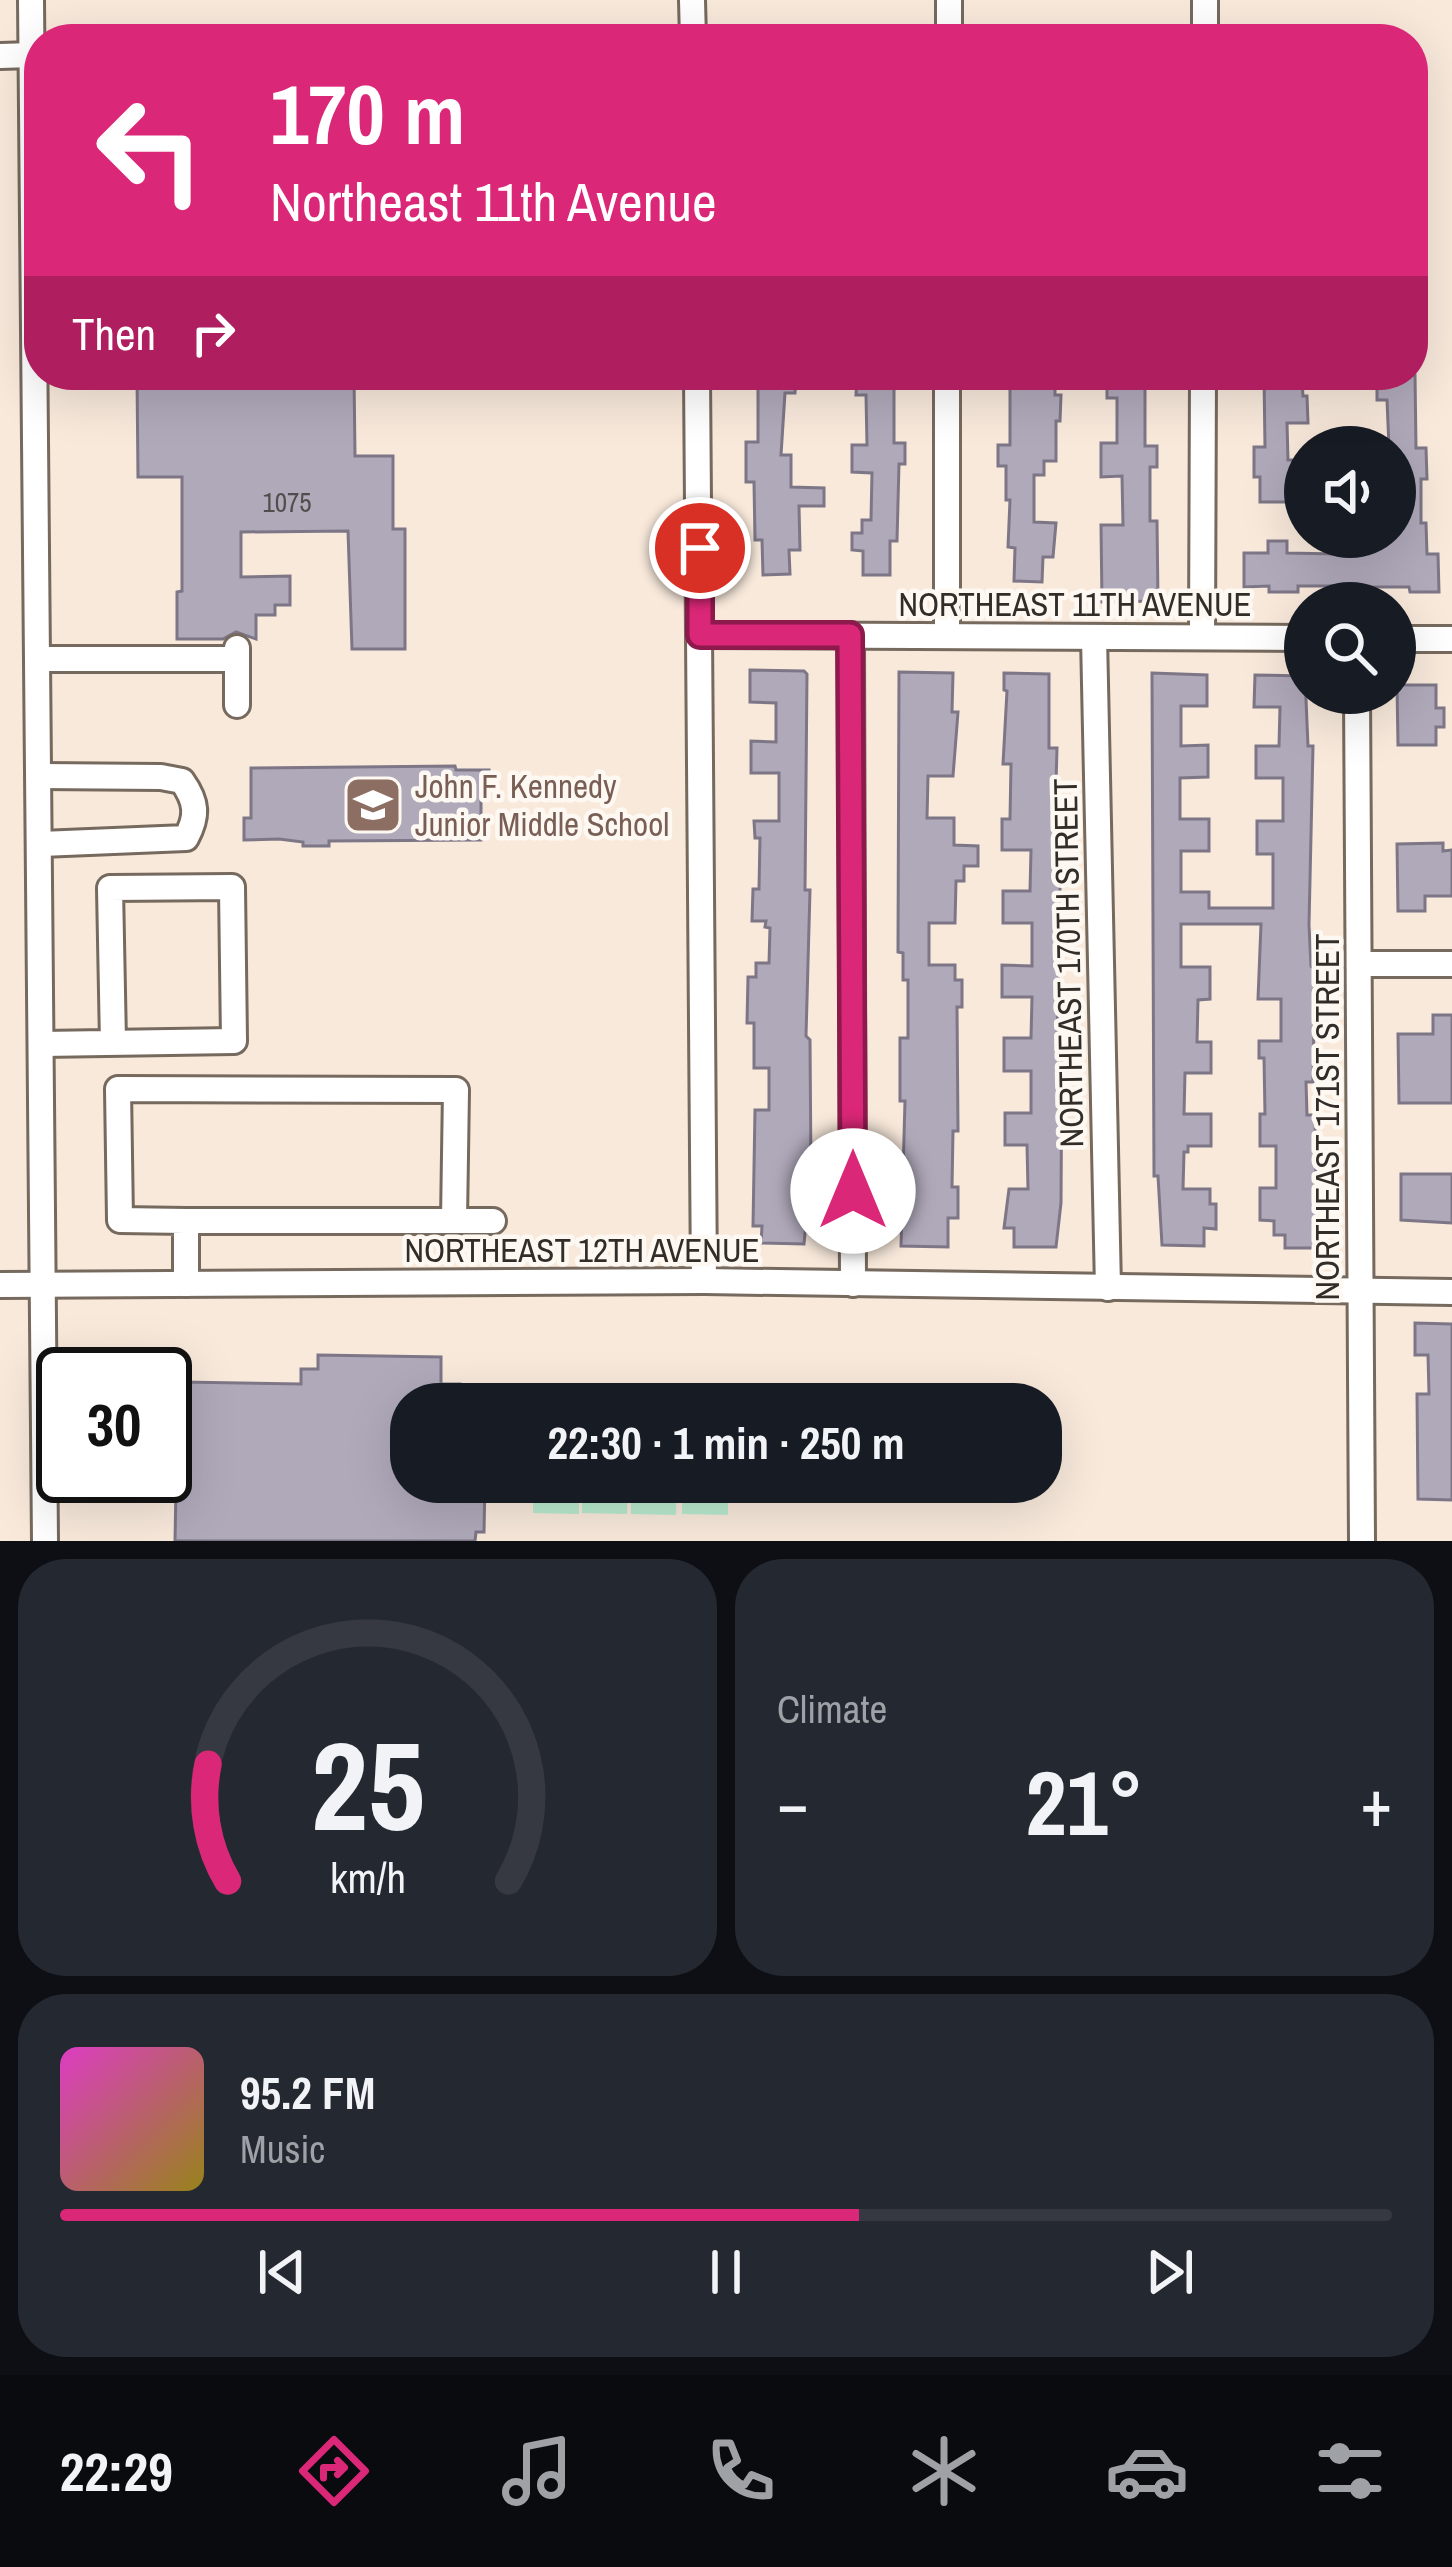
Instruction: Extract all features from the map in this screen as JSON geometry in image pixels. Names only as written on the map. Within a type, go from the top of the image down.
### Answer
[{"type":"street","points":[[36,390],[45,1541]]},
{"type":"street","points":[[697,390],[704,1281]]},
{"type":"street","points":[[946,636],[947,390]]},
{"type":"street","points":[[1202,638],[1203,390]]},
{"type":"street","name":"NORTHEAST 11TH AVENUE","points":[[700,635],[1284,638]]},
{"type":"street","points":[[850,635],[853,1284]]},
{"type":"street","name":"NORTHEAST 170TH STREET","points":[[1094,637],[1108,1288]]},
{"type":"street","points":[[1416,639],[1452,639]]},
{"type":"street","points":[[39,659],[237,654],[237,705]]},
{"type":"street","name":"NORTHEAST 171ST STREET","points":[[1358,714],[1362,1541]]},
{"type":"street","points":[[40,776],[182,781],[195,799],[196,821],[186,838],[163,842],[40,844]]},
{"type":"street","points":[[42,1044],[113,1043],[234,1041],[232,887],[110,888],[113,1043]]},
{"type":"street","points":[[1362,964],[1452,964]]},
{"type":"street","points":[[454,1220],[456,1090],[118,1089],[120,1220],[493,1221]]},
{"type":"street","points":[[186,1221],[186,1285]]},
{"type":"street","name":"NORTHEAST 12TH AVENUE","points":[[0,1285],[704,1281],[1452,1292]]},
{"type":"green space","points":[[533,1503],[579,1503],[579,1514],[533,1513]]},
{"type":"green space","points":[[582,1503],[627,1503],[627,1514],[582,1513]]},
{"type":"green space","points":[[631,1503],[676,1503],[676,1515],[631,1514]]},
{"type":"green space","points":[[682,1503],[728,1503],[728,1515],[682,1514]]},
{"type":"building","points":[[137,390],[354,390],[355,456],[393,456],[393,529],[405,529],[405,649],[352,649],[348,531],[241,532],[241,577],[290,576],[290,605],[275,605],[275,615],[256,615],[256,639],[236,632],[223,639],[177,639],[182,477],[138,477]]},
{"type":"building","points":[[758,390],[795,390],[785,393],[781,455],[791,455],[791,487],[824,488],[824,506],[799,506],[800,550],[789,550],[790,574],[763,575],[762,540],[755,540],[754,482],[746,482],[746,442],[758,442]]},
{"type":"building","points":[[856,390],[894,390],[894,443],[905,443],[905,464],[899,464],[897,541],[890,541],[890,575],[863,575],[863,551],[852,550],[852,533],[862,533],[862,520],[871,520],[872,473],[852,472],[852,445],[867,445],[866,395],[856,395]]},
{"type":"building","points":[[1010,390],[1055,390],[1055,395],[1061,395],[1056,461],[1044,461],[1044,475],[1034,475],[1034,522],[1056,523],[1053,557],[1043,557],[1042,582],[1014,581],[1015,548],[1008,547],[1006,466],[998,466],[998,445],[1010,445]]},
{"type":"building","points":[[1107,390],[1145,390],[1145,446],[1157,446],[1157,467],[1150,467],[1150,521],[1157,521],[1158,601],[1102,602],[1101,525],[1123,525],[1122,476],[1101,477],[1101,443],[1117,443],[1117,398],[1107,398]]},
{"type":"building","points":[[1264,390],[1303,390],[1308,423],[1284,426],[1284,502],[1260,502],[1254,447],[1265,447]]},
{"type":"building","points":[[1377,390],[1415,390],[1416,426],[1388,426],[1387,400],[1377,400]]},
{"type":"building","points":[[1416,448],[1426,448],[1421,523],[1426,523],[1427,554],[1438,554],[1439,592],[1416,592],[1416,582],[1284,582],[1284,592],[1269,592],[1269,586],[1244,587],[1244,553],[1268,553],[1268,541],[1284,541],[1284,558],[1416,558]]},
{"type":"building","points":[[750,670],[807,674],[806,1036],[810,1040],[811,1172],[804,1244],[761,1243],[762,1226],[753,1226],[755,1110],[769,1110],[769,1068],[754,1068],[754,1023],[747,1023],[748,977],[756,977],[756,963],[769,963],[770,928],[765,927],[766,921],[752,921],[753,889],[759,889],[760,838],[755,838],[754,821],[779,821],[779,773],[751,773],[751,741],[776,742],[776,703],[750,702]]},
{"type":"building","points":[[899,672],[953,673],[952,712],[958,712],[953,776],[928,776],[927,818],[954,818],[954,845],[978,846],[978,866],[964,866],[964,881],[956,881],[955,923],[929,923],[929,965],[955,965],[955,980],[962,980],[962,1007],[957,1007],[958,1131],[953,1131],[952,1187],[958,1187],[958,1218],[948,1218],[948,1247],[901,1246],[905,1101],[900,1101],[900,1038],[908,1038],[908,980],[903,980],[903,953],[898,952]]},
{"type":"building","points":[[1004,673],[1049,674],[1049,748],[1057,748],[1057,1039],[1062,1039],[1061,1203],[1056,1247],[1014,1247],[1014,1228],[1004,1228],[1009,1189],[1028,1189],[1027,1145],[1005,1145],[1005,1113],[1031,1113],[1031,1071],[1004,1071],[1004,1038],[1031,1038],[1032,997],[1002,997],[1002,965],[1032,966],[1032,923],[1003,923],[1003,891],[1030,891],[1031,850],[1002,850],[1002,819],[1010,819],[1011,764],[1003,764]]},
{"type":"building","points":[[1152,673],[1207,675],[1207,706],[1181,706],[1181,746],[1208,745],[1208,777],[1180,778],[1180,819],[1209,819],[1209,851],[1181,851],[1181,892],[1209,892],[1209,908],[1273,908],[1273,854],[1257,854],[1257,821],[1283,821],[1283,778],[1256,778],[1256,746],[1279,746],[1280,707],[1254,707],[1255,675],[1284,676],[1284,714],[1307,714],[1308,746],[1313,746],[1309,925],[1311,966],[1315,966],[1313,1082],[1306,1082],[1307,1115],[1315,1115],[1317,1248],[1285,1248],[1285,1235],[1274,1235],[1274,1221],[1260,1220],[1260,1188],[1276,1188],[1276,1146],[1260,1146],[1260,1114],[1265,1114],[1259,1041],[1281,1041],[1281,999],[1258,999],[1261,924],[1181,924],[1181,967],[1210,967],[1210,999],[1198,1000],[1197,1042],[1211,1042],[1211,1073],[1185,1073],[1184,1114],[1211,1114],[1211,1146],[1188,1146],[1184,1152],[1183,1189],[1210,1189],[1210,1204],[1216,1204],[1216,1229],[1204,1228],[1204,1246],[1162,1245],[1158,1176],[1154,1176]]},
{"type":"building","points":[[1416,685],[1436,685],[1436,708],[1444,708],[1444,727],[1436,727],[1436,745],[1398,745],[1397,714],[1416,714]]},
{"type":"building","points":[[455,766],[456,770],[489,770],[489,791],[481,791],[481,840],[329,841],[329,846],[303,846],[303,842],[279,839],[244,840],[244,818],[251,818],[251,768]]},
{"type":"building","points":[[1443,843],[1443,851],[1452,850],[1452,896],[1425,896],[1425,911],[1398,911],[1397,844]]},
{"type":"building","points":[[1433,1015],[1452,1015],[1452,1103],[1399,1103],[1398,1034],[1433,1034]]},
{"type":"building","points":[[1401,1174],[1452,1174],[1452,1223],[1401,1220]]},
{"type":"building","points":[[1415,1323],[1452,1324],[1452,1500],[1418,1499],[1417,1394],[1429,1394],[1428,1355],[1415,1355]]},
{"type":"building","points":[[318,1355],[441,1357],[441,1383],[390,1383],[390,1503],[485,1503],[484,1532],[476,1532],[475,1541],[175,1541],[176,1503],[192,1503],[192,1382],[301,1384],[301,1369],[318,1369]]},
{"type":"place","name":"John F. Kennedy Junior Middle School","points":[[373,805]]},
{"type":"route","points":[[700,548],[700,635],[850,635],[853,1191]]}]
